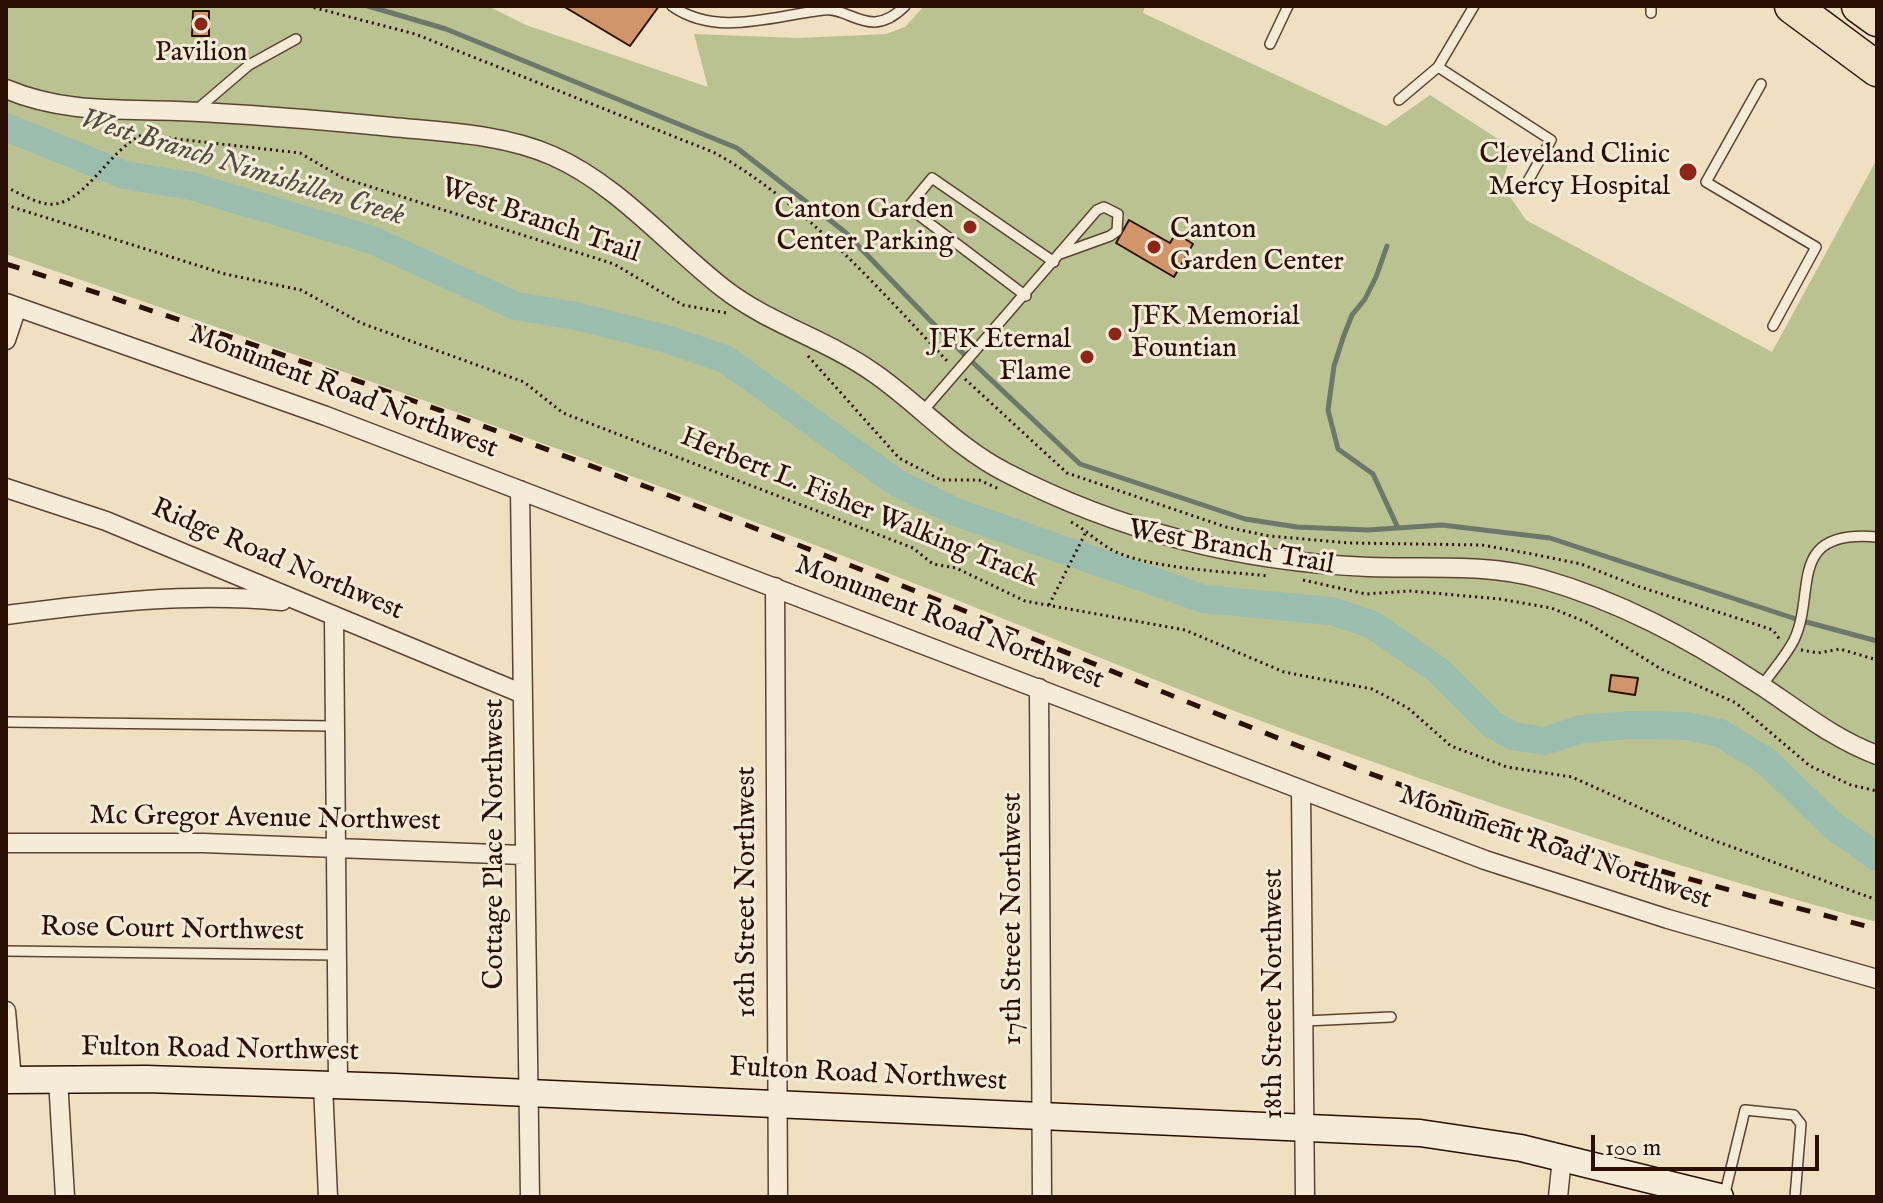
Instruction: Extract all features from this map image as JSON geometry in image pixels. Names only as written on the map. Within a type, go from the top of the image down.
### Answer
[{"type":"highway","points":[[1792,6],[1877,69]]},
{"type":"highway","points":[[1859,6],[1877,19]]},
{"type":"main road","name":"Fulton Road Northwest","points":[[9,1080],[330,1085],[1454,1136],[1562,1158],[1722,1197]]},
{"type":"street","points":[[6,89],[44,103],[85,110],[194,112],[437,131],[512,143],[553,156],[597,182],[743,303],[849,357],[1000,470],[1140,529],[1266,558],[1371,567],[1471,568],[1528,575],[1603,600],[1653,622],[1762,686],[1818,725],[1877,755]]},
{"type":"street","points":[[6,340],[11,305]]},
{"type":"street","name":"Monument Road Northwest","points":[[11,305],[177,361],[1301,790],[1561,886],[1877,979]]},
{"type":"street","name":"Ridge Road Northwest","points":[[6,488],[106,521],[297,603],[523,694]]},
{"type":"street","name":"Cottage Place Northwest","points":[[520,490],[530,1197]]},
{"type":"street","name":"16th Street Northwest","points":[[775,587],[778,1197]]},
{"type":"street","points":[[6,615],[174,596],[297,603]]},
{"type":"street","points":[[328,1197],[337,955],[334,617]]},
{"type":"street","name":"17th Street Northwest","points":[[1039,688],[1042,1197]]},
{"type":"street","name":"18th Street Northwest","points":[[1301,790],[1305,1197]]},
{"type":"street","name":"Mc Gregor Avenue Northwest","points":[[6,843],[336,847],[523,855]]},
{"type":"street","points":[[6,1011],[9,1080]]},
{"type":"street","points":[[58,1079],[65,1197]]},
{"type":"street","points":[[1558,1197],[1562,1158]]},
{"type":"lane","points":[[672,6],[689,16],[730,23],[828,9],[871,22],[892,16],[905,6]]},
{"type":"lane","points":[[1270,44],[1288,6]]},
{"type":"lane","points":[[1399,100],[1438,67],[1474,6]]},
{"type":"lane","points":[[194,112],[249,65],[296,39]]},
{"type":"lane","points":[[1438,67],[1551,140],[1528,181],[1533,191]]},
{"type":"lane","points":[[1761,84],[1706,182],[1816,247],[1773,326]]},
{"type":"lane","points":[[1026,296],[908,207],[932,178],[1057,258]]},
{"type":"lane","points":[[922,412],[1026,296],[1057,258],[1097,210],[1104,207],[1118,214],[1117,231],[1057,258]]},
{"type":"lane","points":[[1762,686],[1792,642],[1802,605],[1806,571],[1818,552],[1855,535],[1877,537]]},
{"type":"lane","points":[[6,722],[335,726]]},
{"type":"lane","name":"Rose Court Northwest","points":[[6,951],[337,955]]},
{"type":"lane","points":[[1305,1021],[1391,1017]]},
{"type":"lane","points":[[1722,1197],[1745,1110],[1794,1115],[1801,1124],[1795,1197]]},
{"type":"path","points":[[308,6],[415,34],[713,152],[736,164],[773,189],[1067,473],[1226,527],[1269,536],[1350,543],[1482,545],[1581,564],[1773,630],[1818,653],[1840,649],[1877,660]]},
{"type":"path","name":"West Branch Trail","points":[[6,187],[48,204],[62,203],[76,195],[135,137],[153,134],[300,153],[343,178],[614,264],[683,305],[726,312],[739,318]]},
{"type":"path","name":"Herbert L. Fisher Walking Track","points":[[6,205],[225,274],[301,290],[361,323],[524,382],[563,413],[913,548],[933,564],[956,568],[1025,601],[1185,630],[1284,672],[1372,689],[1408,708],[1451,746],[1507,767],[1572,777],[1702,836],[1877,900]]},
{"type":"path","points":[[803,353],[815,361],[899,458],[941,480],[979,480],[1004,491]]},
{"type":"path","name":"West Branch Trail","points":[[1065,519],[1087,530],[1106,547],[1135,559],[1270,576]]},
{"type":"path","points":[[1049,605],[1087,530]]},
{"type":"path","name":"West Branch Trail","points":[[1297,579],[1366,594],[1410,591],[1500,599],[1551,608],[1586,622],[1661,669],[1736,703],[1810,766],[1851,785],[1877,791]]},
{"type":"green space","points":[[6,6],[488,6],[526,25],[708,87],[694,34],[798,38],[886,34],[905,27],[924,6],[1145,6],[1143,13],[1386,126],[1430,95],[1512,148],[1502,185],[1526,220],[1772,352],[1877,159],[1877,922],[1654,857],[1361,757],[1239,713],[676,492],[6,254]]},
{"type":"building","points":[[563,6],[659,6],[630,46]]},
{"type":"building","name":"Pavilion","points":[[193,11],[209,11],[209,36],[192,36]]},
{"type":"building","points":[[1129,220],[1170,243],[1176,233],[1193,244],[1174,277],[1116,243]]},
{"type":"building","points":[[1611,675],[1638,678],[1635,695],[1609,691]]},
{"type":"waterway","points":[[368,6],[446,29],[737,148],[845,232],[948,339],[1080,464],[1245,519],[1297,527],[1368,530],[1442,525],[1550,538],[1799,620],[1877,641]]},
{"type":"waterway","name":"West Branch Nimishillen Creek","points":[[6,127],[124,175],[191,186],[372,240],[516,306],[576,316],[663,338],[725,359],[897,483],[958,513],[1204,599],[1331,611],[1373,625],[1439,671],[1492,724],[1513,736],[1545,741],[1581,729],[1631,725],[1687,726],[1720,733],[1766,761],[1831,824],[1877,857]]},
{"type":"waterway","points":[[1387,246],[1376,277],[1365,299],[1352,315],[1344,335],[1334,366],[1328,410],[1338,449],[1373,474],[1398,528]]},
{"type":"railway","points":[[6,264],[220,333],[643,485],[1292,744],[1470,810],[1638,864],[1877,929]]},
{"type":"place","name":"Pavilion","points":[[201,24]]},
{"type":"place","name":"Cleveland Clinic Mercy Hospital","points":[[1688,172]]},
{"type":"place","name":"Canton Garden Center Parking","points":[[970,227]]},
{"type":"place","name":"Canton Garden Center","points":[[1154,247]]},
{"type":"place","name":"JFK Memorial Fountian","points":[[1115,334]]},
{"type":"place","name":"JFK Eternal Flame","points":[[1087,357]]}]
